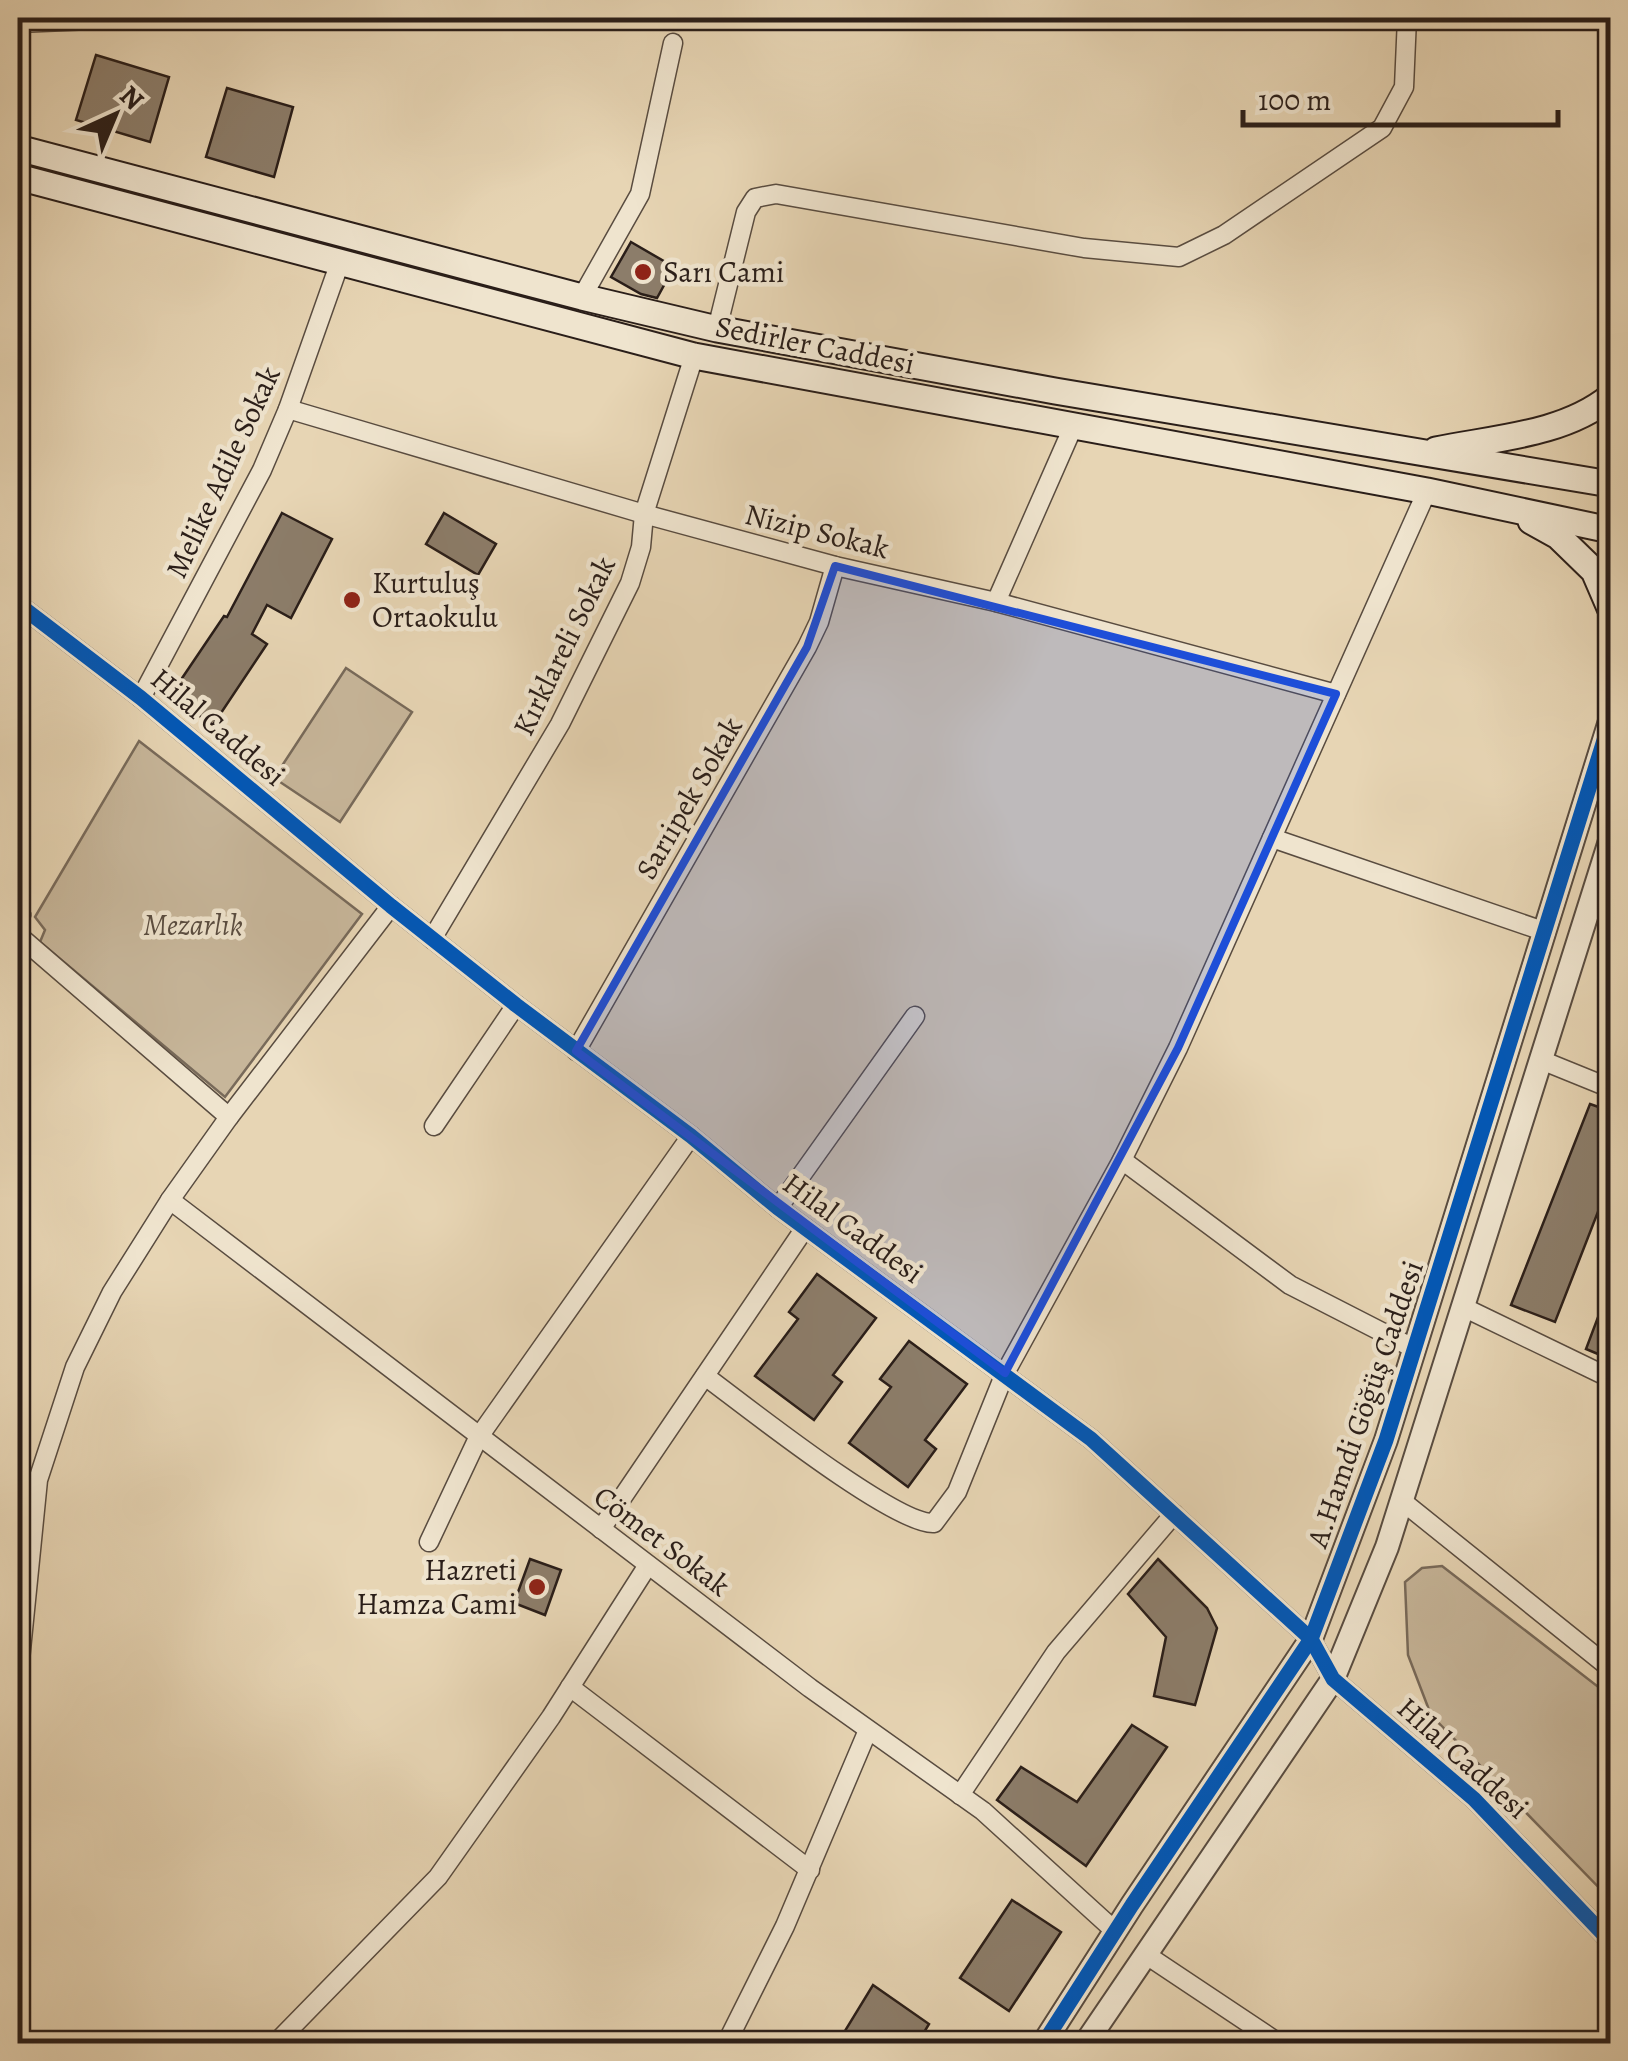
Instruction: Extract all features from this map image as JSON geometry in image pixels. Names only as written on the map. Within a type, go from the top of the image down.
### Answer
[{"type":"main road","name":"Sedirler Caddesi","points":[[18,148],[717,329],[1610,484]]},
{"type":"main road","name":"Sedirler Caddesi","points":[[18,177],[694,356],[1426,490],[1610,530]]},
{"type":"main road","points":[[1418,453],[1540,430],[1588,416],[1610,398]]},
{"type":"main road","points":[[1504,506],[1558,536],[1594,572],[1610,608]]},
{"type":"street","points":[[18,23],[139,18]]},
{"type":"street","points":[[717,329],[746,212],[755,198],[776,194],[1084,248],[1180,257],[1224,236],[1382,128],[1404,86],[1406,18]]},
{"type":"street","points":[[582,297],[640,194],[673,43]]},
{"type":"street","name":"Melike Adile Sokak","points":[[141,698],[262,470],[340,262]]},
{"type":"street","name":"Kırklareli Sokak","points":[[432,938],[560,724],[630,582],[644,514],[694,356]]},
{"type":"street","name":"Nizip Sokak","points":[[288,409],[835,566],[996,602],[1336,694]]},
{"type":"street","points":[[996,602],[1073,427]]},
{"type":"street","points":[[704,1376],[888,1509],[926,1524],[934,1523],[956,1492],[1005,1373],[1122,1160],[1178,1048],[1426,490]]},
{"type":"street","name":"Sarıipek Sokak","points":[[576,1051],[807,647],[824,608],[835,566]]},
{"type":"street","name":"Hilal Caddesi","points":[[18,604],[141,698],[390,906],[516,1005],[690,1136],[778,1208],[1091,1439],[1311,1639],[1333,1679],[1474,1799],[1610,1942]]},
{"type":"street","name":"A.Hamdi Göğüş Caddesi","points":[[1043,2044],[1311,1639],[1386,1440],[1610,721]]},
{"type":"street","points":[[1272,838],[1546,932]]},
{"type":"street","name":"A.Hamdi Göğüş Caddesi","points":[[1085,2044],[1333,1679],[1387,1547],[1610,841]]},
{"type":"street","points":[[18,1680],[38,1480],[75,1367],[112,1292],[170,1200],[229,1116],[390,906]]},
{"type":"street","points":[[18,912],[18,922]]},
{"type":"street","points":[[18,934],[229,1116]]},
{"type":"street","points":[[434,1126],[516,1005]]},
{"type":"street","points":[[778,1208],[915,1016]]},
{"type":"street","points":[[1542,1060],[1610,1088]]},
{"type":"street","points":[[429,1542],[478,1438],[690,1136]]},
{"type":"street","points":[[1122,1160],[1290,1286],[1415,1349]]},
{"type":"street","name":"Cömet Sokak","points":[[170,1200],[478,1438],[868,1730],[983,1811],[1115,1931]]},
{"type":"street","points":[[600,1529],[805,1228]]},
{"type":"street","points":[[1463,1306],[1610,1378]]},
{"type":"street","points":[[1402,1501],[1610,1668]]},
{"type":"street","points":[[960,1795],[1056,1652],[1174,1514]]},
{"type":"street","points":[[275,2044],[438,1876],[570,1687],[648,1565]]},
{"type":"street","points":[[570,1687],[810,1870]]},
{"type":"street","points":[[726,2044],[810,1870],[868,1730]]},
{"type":"street","points":[[1144,1954],[1280,2044]]},
{"type":"highlighted area","points":[[835,566],[1336,694],[1178,1048],[1005,1373],[576,1051],[807,647]]},
{"type":"green space","points":[[346,668],[412,712],[340,822],[274,778]]},
{"type":"green space","name":"Mezarlık","points":[[139,741],[362,914],[225,1097],[40,942],[45,930],[35,917]]},
{"type":"green space","points":[[1442,1566],[1610,1696],[1610,1899],[1431,1715],[1408,1655],[1405,1582],[1422,1568]]},
{"type":"building","points":[[96,55],[169,77],[150,142],[76,120]]},
{"type":"building","points":[[227,88],[293,107],[274,177],[206,157]]},
{"type":"building","name":"Sarı Cami","points":[[631,242],[674,267],[657,298],[641,294],[611,277]]},
{"type":"building","points":[[282,513],[332,539],[291,618],[267,605],[252,634],[267,644],[213,725],[170,696],[224,616],[227,617]]},
{"type":"building","points":[[444,513],[496,544],[478,575],[426,544]]},
{"type":"building","points":[[1590,1104],[1610,1111],[1610,1181],[1555,1322],[1511,1305]]},
{"type":"building","points":[[817,1274],[876,1318],[833,1375],[842,1382],[814,1420],[755,1376],[798,1319],[789,1312]]},
{"type":"building","points":[[1610,1288],[1610,1359],[1586,1349]]},
{"type":"building","points":[[909,1341],[967,1384],[925,1440],[936,1449],[908,1487],[849,1443],[891,1387],[880,1379]]},
{"type":"building","name":"Hazreti Hamza Cami","points":[[530,1559],[561,1570],[545,1615],[514,1603]]},
{"type":"building","points":[[1158,1559],[1207,1608],[1217,1628],[1195,1705],[1154,1696],[1166,1637],[1128,1594]]},
{"type":"building","points":[[1132,1725],[1167,1747],[1086,1866],[997,1800],[1021,1767],[1077,1802]]},
{"type":"building","points":[[1012,1900],[1061,1932],[1009,2011],[960,1978]]},
{"type":"building","points":[[873,1985],[929,2024],[917,2044],[837,2044]]},
{"type":"cycle path","points":[[18,604],[141,698],[516,1005],[691,1136],[778,1208],[1091,1439],[1311,1639],[1333,1679],[1474,1799],[1610,1941]]},
{"type":"cycle path","points":[[1043,2044],[1311,1639],[1386,1440],[1610,721]]},
{"type":"place","name":"Sarı Cami","points":[[643,272]]},
{"type":"place","name":"Kurtuluş Ortaokulu","points":[[352,600]]},
{"type":"place","name":"Hazreti Hamza Cami","points":[[537,1587]]}]
